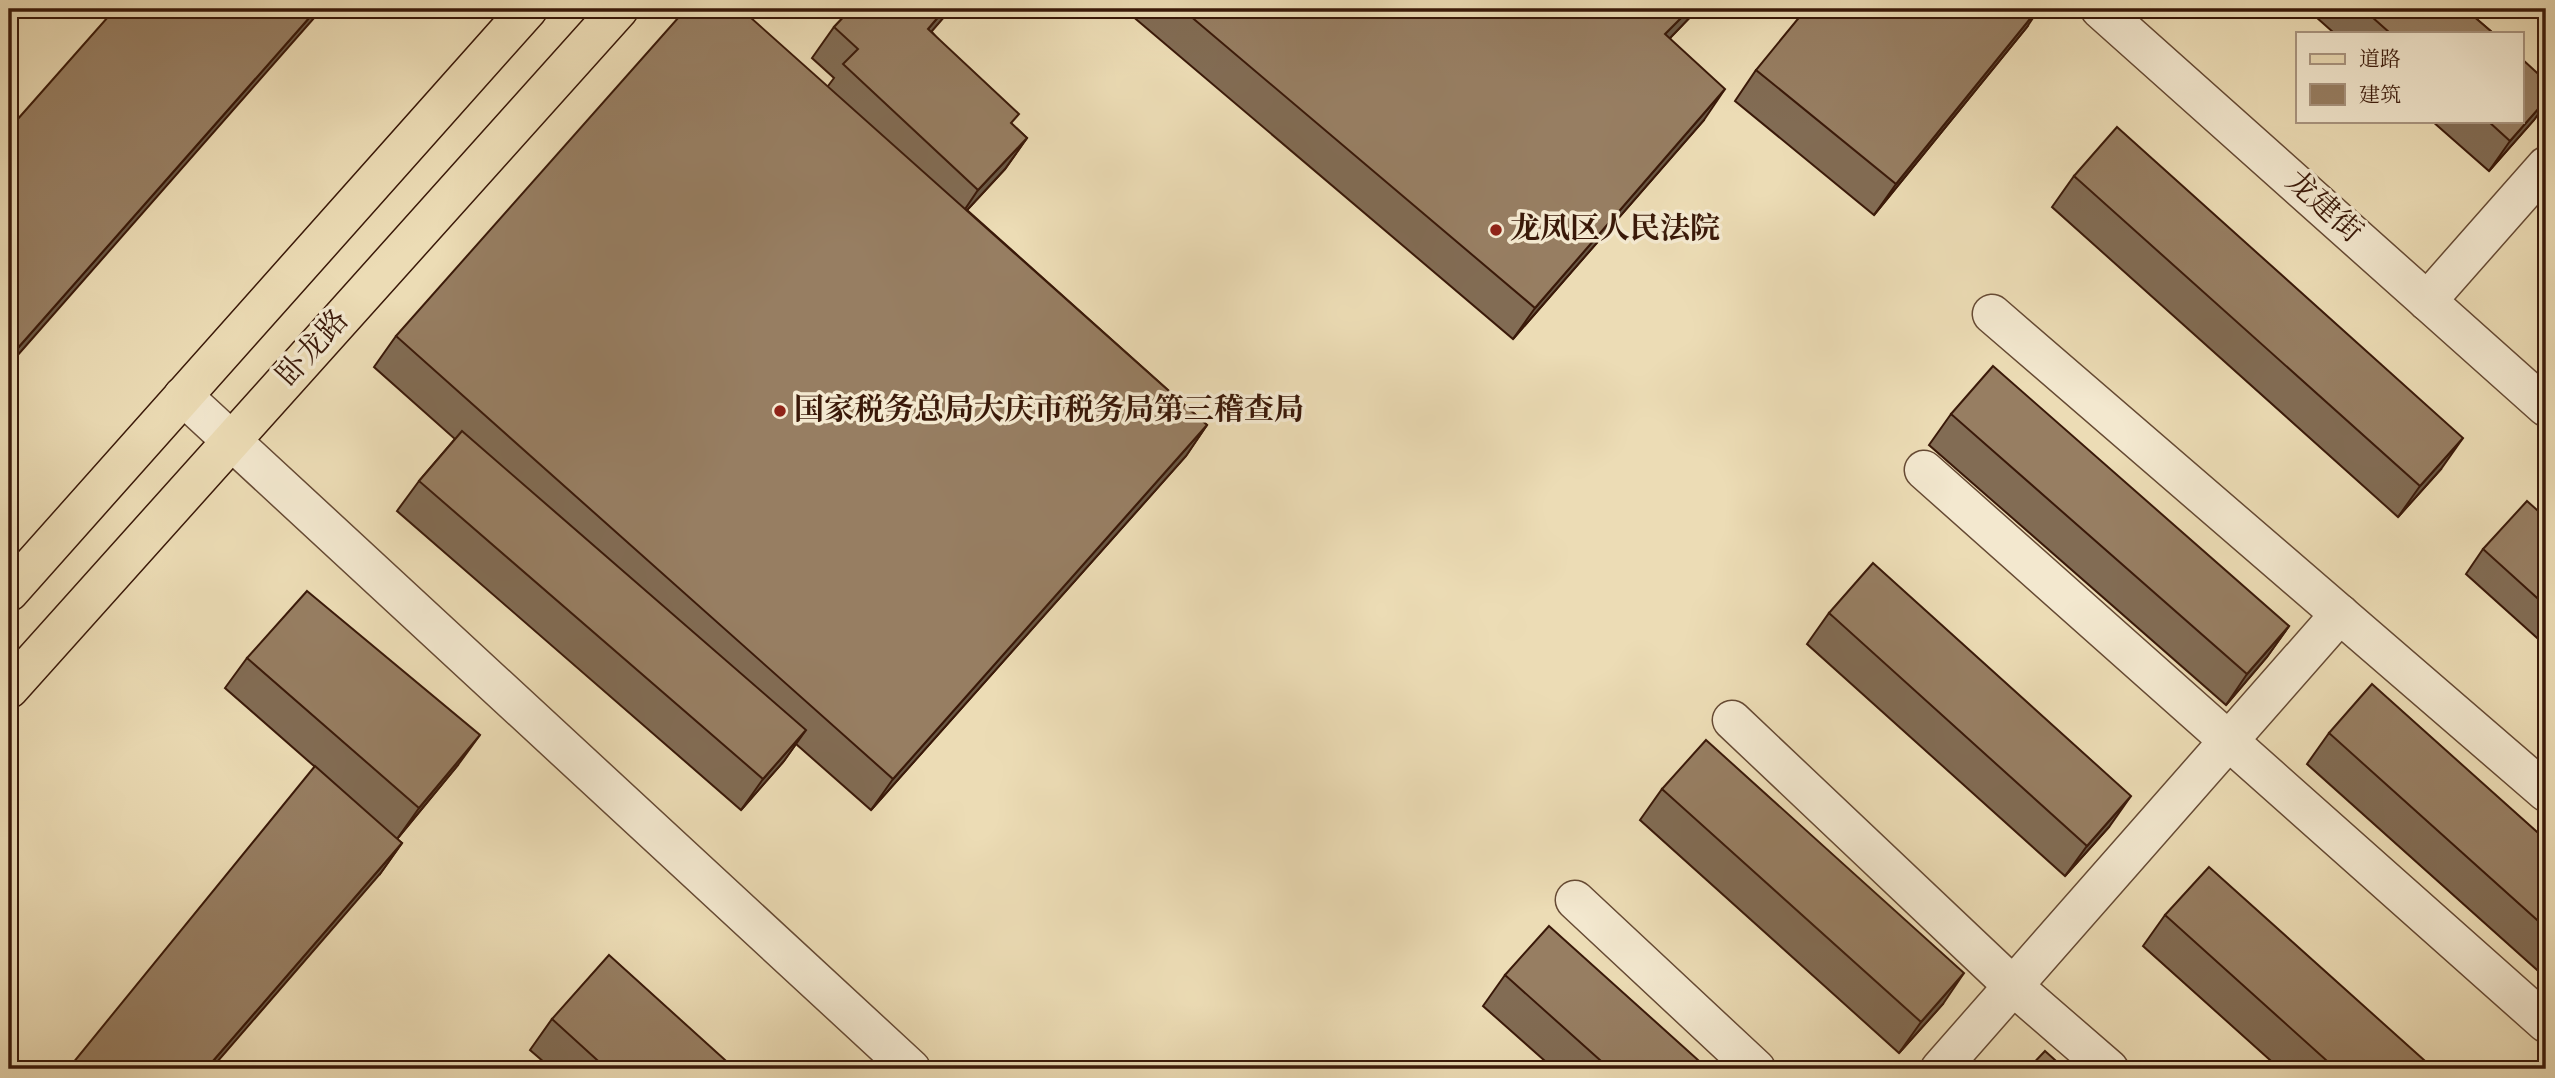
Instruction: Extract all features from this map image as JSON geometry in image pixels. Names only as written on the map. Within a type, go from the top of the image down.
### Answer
[{"type":"main road","points":[[12,582],[183,396],[527,9]]},
{"type":"main road","name":"卧龙路","points":[[9,689],[619,9]]},
{"type":"street","name":"龙建街","points":[[2100,9],[2546,407]]},
{"type":"street","points":[[2427,301],[2546,166]]},
{"type":"street","points":[[1992,314],[2546,792]]},
{"type":"street","points":[[183,396],[911,1069]]},
{"type":"street","points":[[1924,470],[2546,1023]]},
{"type":"street","points":[[1940,1069],[2340,614]]},
{"type":"street","points":[[1732,720],[2013,986],[2109,1069]]},
{"type":"street","points":[[1576,900],[1756,1069]]},
{"type":"building","points":[[115,9],[317,9],[9,358],[9,129]]},
{"type":"building","name":"国家税务总局大庆市税务局第三稽查局","points":[[686,9],[741,9],[1207,425],[893,779],[396,336]]},
{"type":"building","points":[[851,9],[945,9],[928,29],[1019,114],[1011,123],[1027,138],[978,190],[843,64],[858,49],[834,27]]},
{"type":"building","name":"龙凤区人民法院","points":[[1182,9],[1690,9],[1665,34],[1725,89],[1535,308]]},
{"type":"building","points":[[1806,9],[2038,9],[1896,184],[1756,70]]},
{"type":"building","points":[[2363,9],[2465,9],[2492,32],[2389,32]]},
{"type":"building","points":[[2524,61],[2546,81],[2546,100],[2510,141],[2489,122],[2524,122]]},
{"type":"building","points":[[2117,127],[2463,438],[2420,486],[2074,176]]},
{"type":"building","points":[[1993,366],[2289,626],[2247,674],[1951,414]]},
{"type":"building","points":[[462,431],[806,730],[763,779],[419,481]]},
{"type":"building","points":[[2527,501],[2546,518],[2546,606],[2483,549]]},
{"type":"building","points":[[1873,563],[2131,796],[2087,846],[1829,613]]},
{"type":"building","points":[[307,591],[480,735],[419,808],[247,658]]},
{"type":"building","points":[[2372,684],[2546,840],[2546,928],[2329,733]]},
{"type":"building","points":[[1706,740],[1964,973],[1921,1022],[1662,789]]},
{"type":"building","points":[[315,766],[402,843],[206,1069],[68,1069]]},
{"type":"building","points":[[2209,867],[2434,1069],[2336,1069],[2165,915]]},
{"type":"building","points":[[1549,926],[1708,1069],[1610,1069],[1505,975]]},
{"type":"building","points":[[609,955],[735,1069],[607,1069],[552,1019]]},
{"type":"building","points":[[2045,1051],[2065,1069],[2028,1069]]},
{"type":"place","name":"龙凤区人民法院","points":[[1496,230]]},
{"type":"place","name":"国家税务总局大庆市税务局第三稽查局","points":[[780,411]]}]
